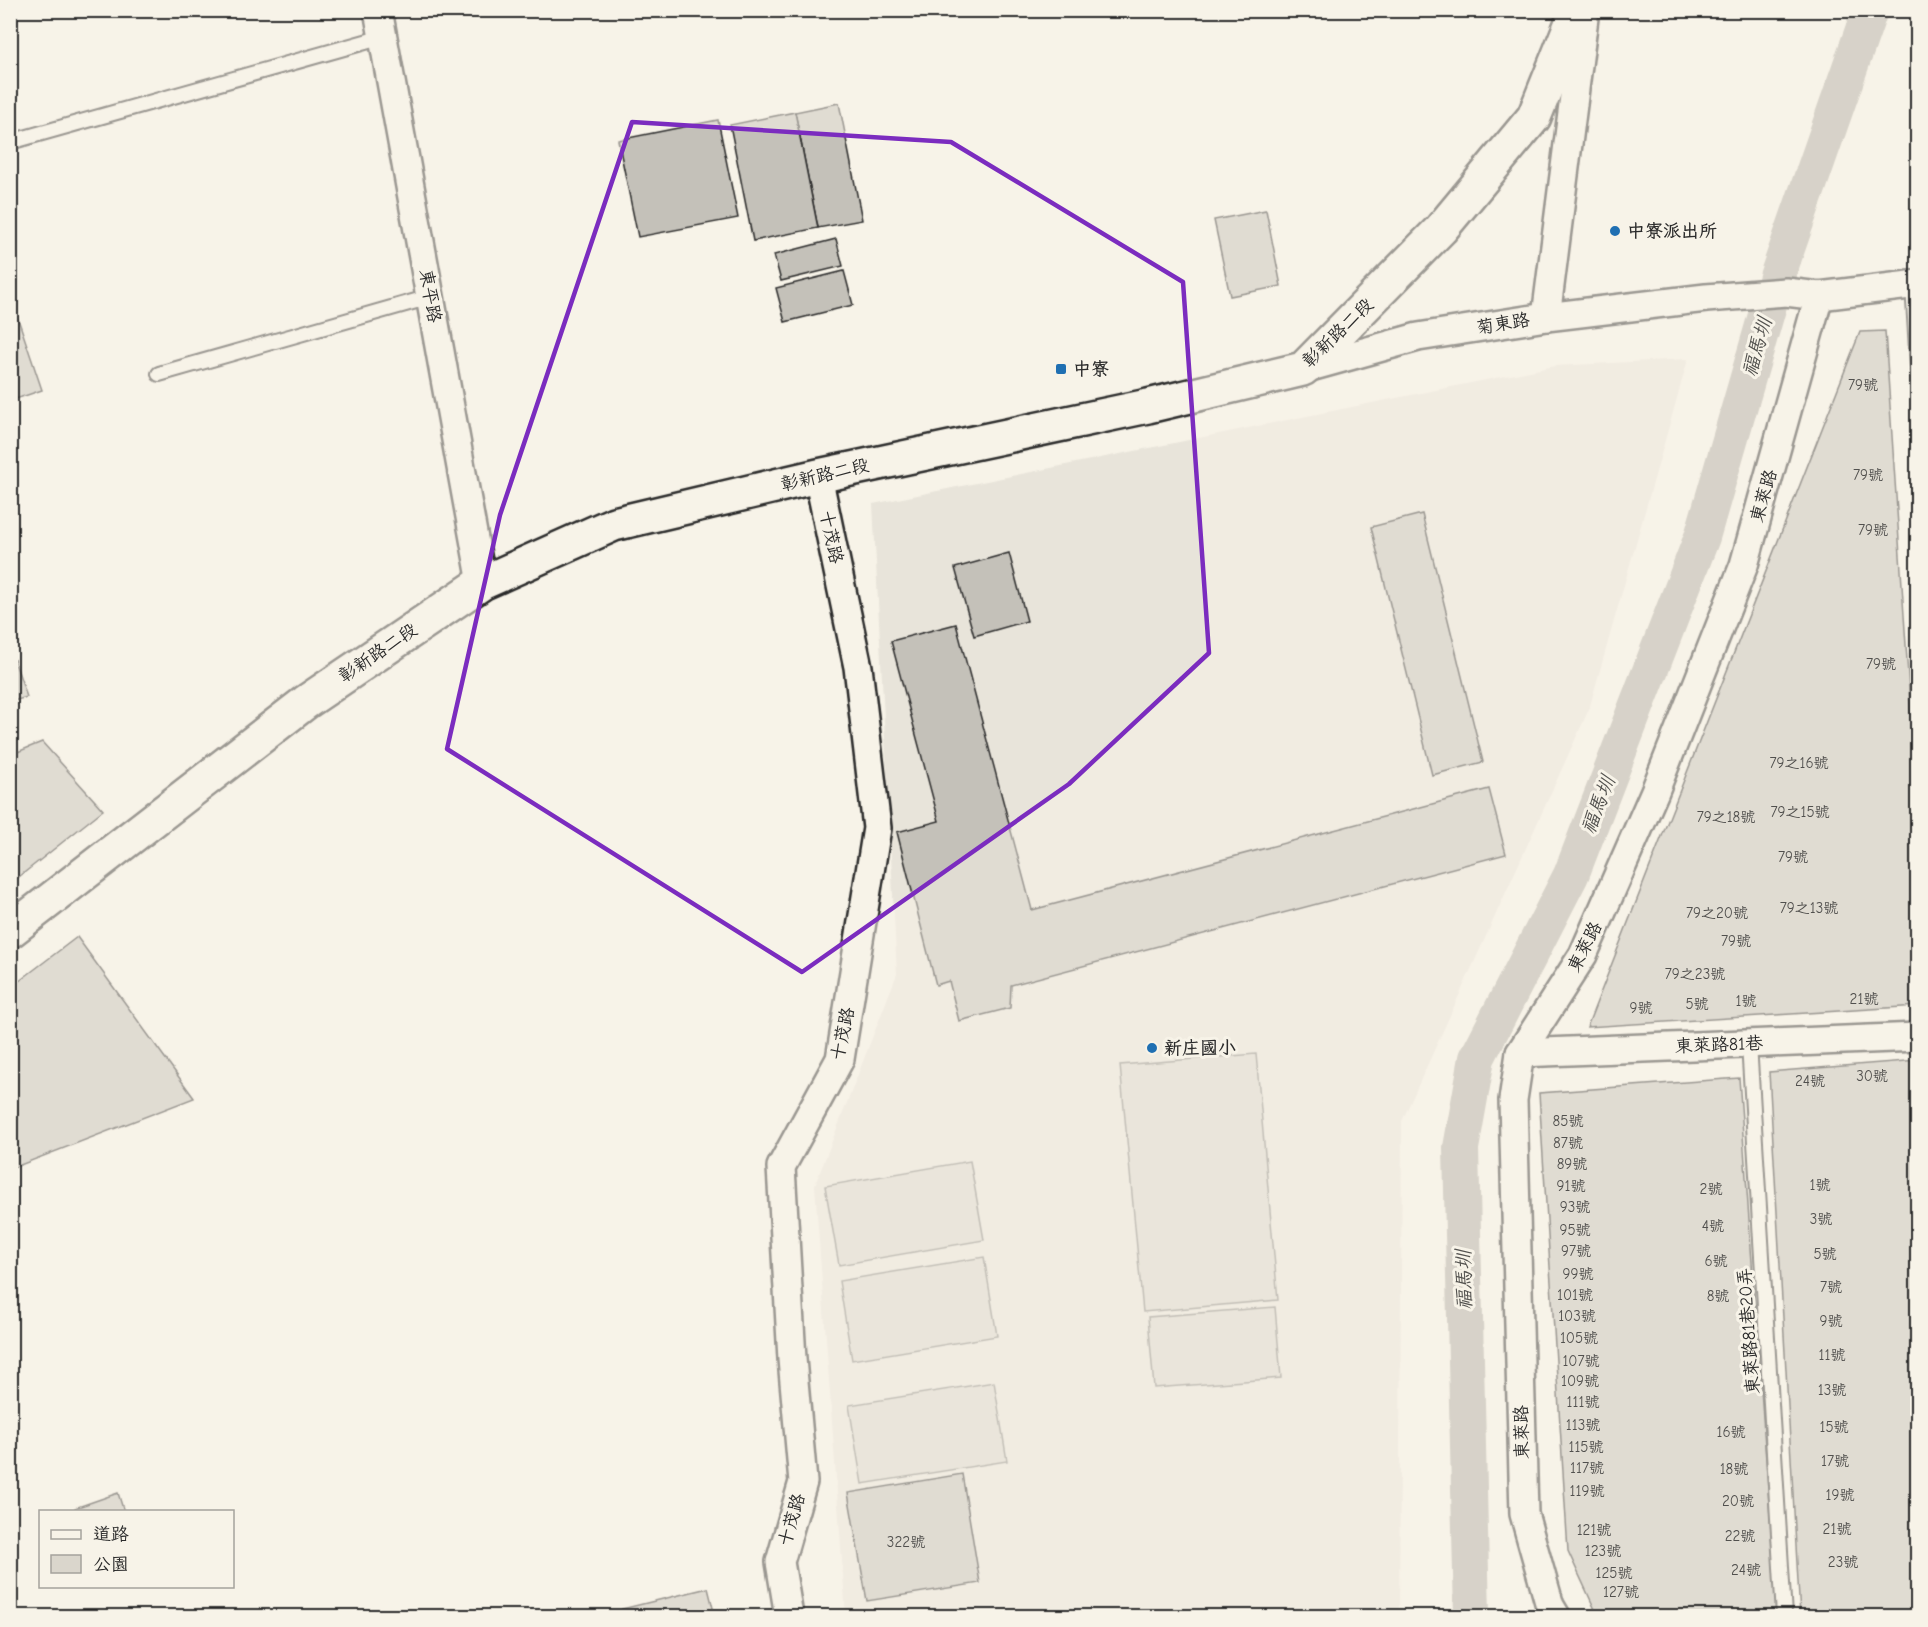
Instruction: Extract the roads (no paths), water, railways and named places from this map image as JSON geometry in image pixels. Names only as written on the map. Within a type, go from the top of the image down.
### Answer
[{"type":"street","name":"彰新路二段","points":[[10,931],[306,702],[482,583],[614,524],[818,476],[1140,408],[1303,369],[1441,229],[1534,117],[1577,10]]},
{"type":"street","points":[[1546,317],[1585,10]]},
{"type":"street","name":"東平路","points":[[380,24],[482,583]]},
{"type":"street","points":[[1820,296],[1915,284]]},
{"type":"street","name":"菊東路","points":[[1303,369],[1418,337],[1546,317],[1706,298],[1786,292],[1820,296]]},
{"type":"street","name":"東萊路","points":[[1556,1617],[1550,1606],[1524,1514],[1513,1100],[1520,1053],[1583,956],[1654,791],[1740,575],[1820,296]]},
{"type":"street","name":"十茂路","points":[[789,1617],[780,1562],[803,1482],[792,1359],[782,1167],[840,1059],[877,828],[858,667],[818,476]]},
{"type":"street","name":"東萊路81巷","points":[[1520,1053],[1917,1037]]},
{"type":"lane","points":[[10,142],[380,24]]},
{"type":"lane","points":[[1915,284],[1917,367]]},
{"type":"lane","points":[[159,374],[430,297]]},
{"type":"lane","name":"東萊路81巷20弄","points":[[1749,1044],[1784,1617]]},
{"type":"waterway","name":"福馬圳","points":[[1472,1616],[1461,1148],[1477,1058],[1571,875],[1702,537],[1777,277],[1870,10]]},
{"type":"place","name":"中寮派出所","points":[[1615,231]]},
{"type":"place","name":"中寮","points":[[1061,369]]},
{"type":"place","name":"新庄國小","points":[[1152,1048]]}]
